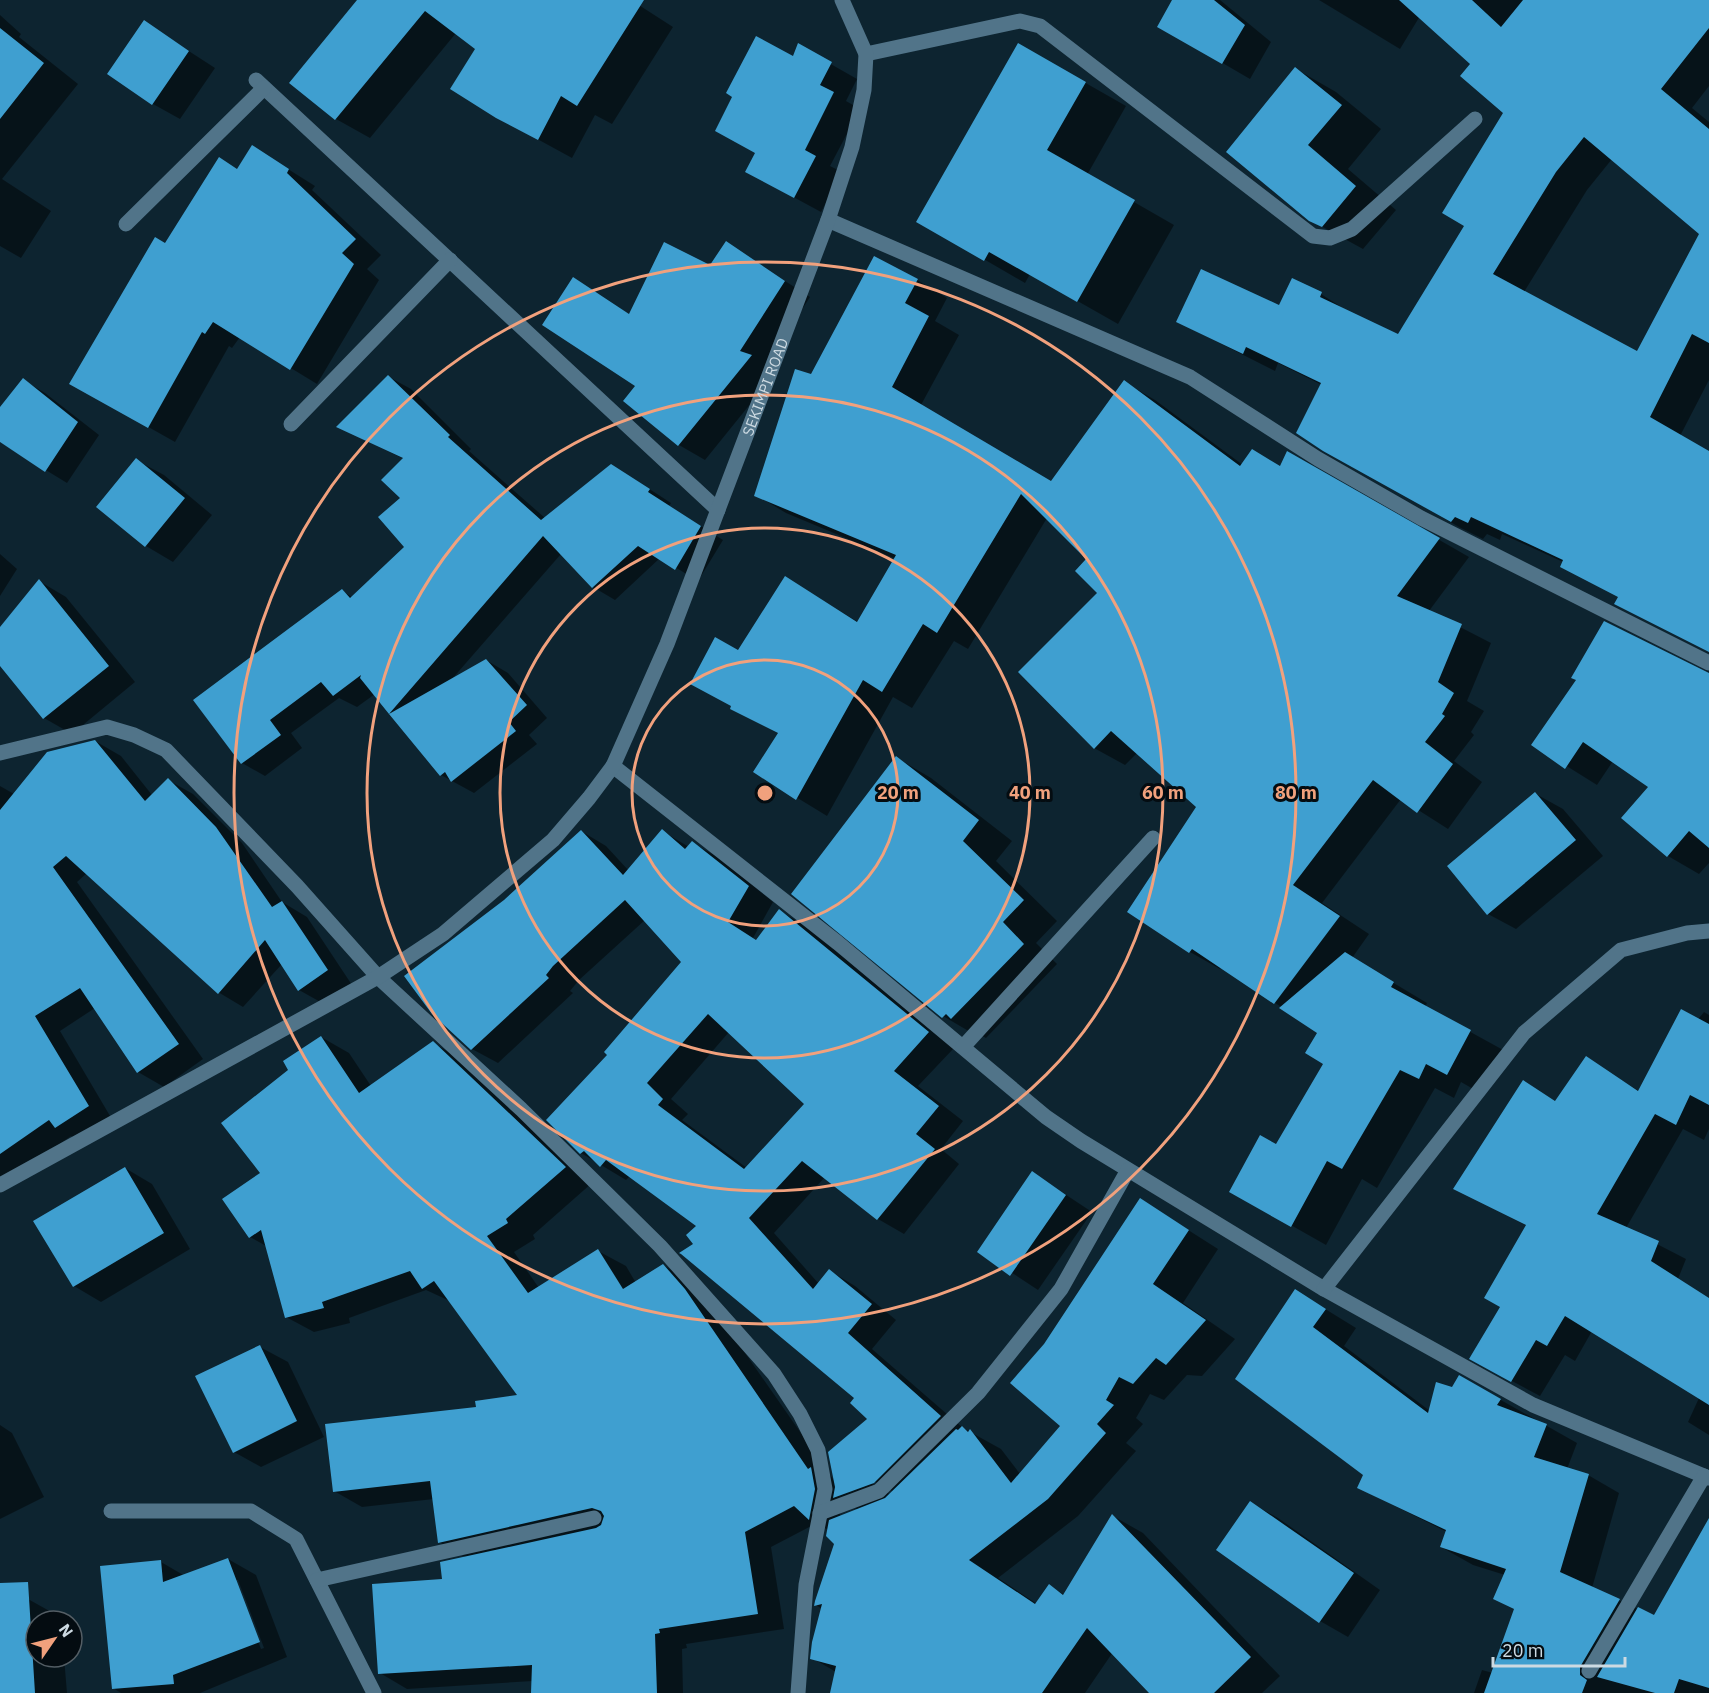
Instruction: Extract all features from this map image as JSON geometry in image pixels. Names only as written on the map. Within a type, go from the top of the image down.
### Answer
[{"type":"street","name":"SEKIMPI ROAD","points":[[0,1185],[378,977],[443,934],[553,840],[613,766],[667,644],[828,220],[852,147],[864,90],[866,54],[842,0]]},
{"type":"street","points":[[866,54],[1020,21],[1040,26],[1313,236],[1330,238],[1352,229],[1475,119]]},
{"type":"street","points":[[126,224],[260,84],[718,510]]},
{"type":"street","points":[[828,220],[1190,377],[1318,459],[1421,518],[1709,663]]},
{"type":"street","points":[[291,424],[450,260]]},
{"type":"street","points":[[0,753],[107,727],[134,735],[166,750],[297,886],[378,977],[521,1109],[660,1245],[774,1374],[800,1414],[818,1450],[825,1489],[806,1585],[798,1693]]},
{"type":"street","points":[[613,766],[838,943],[1046,1117],[1128,1170],[1324,1289],[1533,1405],[1706,1477],[1589,1671]]},
{"type":"street","points":[[963,1047],[1153,838]]},
{"type":"street","points":[[1324,1289],[1524,1034],[1620,950],[1687,933],[1709,931]]},
{"type":"street","points":[[820,1513],[879,1491],[978,1393],[1061,1289],[1128,1170]]},
{"type":"street","points":[[111,1511],[251,1511],[296,1539],[374,1693]]},
{"type":"street","points":[[317,1580],[594,1518]]},
{"type":"building","points":[[357,0],[644,0],[577,106],[561,96],[538,140],[496,118],[450,89],[475,49],[425,11],[335,120],[289,83]]},
{"type":"building","points":[[1172,0],[1214,0],[1245,25],[1222,64],[1157,27]]},
{"type":"building","points":[[1399,0],[1472,0],[1501,27],[1523,0],[1709,0],[1709,28],[1661,89],[1709,129],[1709,343],[1692,334],[1650,417],[1709,451],[1709,652],[1614,604],[1618,597],[1560,567],[1563,560],[1471,517],[1468,523],[1455,517],[1451,522],[1323,451],[1296,433],[1321,383],[1246,347],[1243,354],[1176,322],[1201,269],[1279,305],[1292,278],[1322,292],[1320,297],[1398,334],[1464,226],[1442,213],[1503,113],[1460,76],[1470,64]],"holes":[[[1584,137],[1699,234],[1637,351],[1493,274],[1556,172]]]},
{"type":"building","points":[[144,20],[189,51],[152,105],[107,74]]},
{"type":"building","points":[[0,28],[44,63],[0,119]]},
{"type":"building","points":[[756,36],[793,56],[798,43],[832,62],[820,85],[834,92],[805,150],[816,156],[794,198],[745,172],[755,153],[715,131],[732,97],[726,93]]},
{"type":"building","points":[[1018,43],[1086,82],[1047,150],[1135,200],[1077,302],[989,252],[984,261],[916,222]]},
{"type":"building","points":[[1295,67],[1342,105],[1308,145],[1356,186],[1322,227],[1309,221],[1226,152]]},
{"type":"building","points":[[252,145],[289,169],[287,173],[356,239],[342,253],[354,264],[290,370],[213,322],[205,334],[202,332],[148,428],[69,384],[155,237],[165,243],[219,157],[237,169]]},
{"type":"building","points":[[726,241],[785,281],[740,351],[752,355],[678,446],[623,401],[635,386],[542,325],[573,277],[629,314],[664,242],[710,265]]},
{"type":"building","points":[[874,256],[918,279],[905,303],[929,316],[892,387],[1051,481],[1124,380],[1240,466],[1252,449],[1280,466],[1287,451],[1440,538],[1397,596],[1462,624],[1438,682],[1454,693],[1442,714],[1445,716],[1425,742],[1453,764],[1417,813],[1373,780],[1293,885],[1340,916],[1274,1004],[1192,949],[1189,953],[1127,912],[1196,807],[1111,731],[1094,749],[1018,672],[1097,593],[1075,571],[1086,559],[1021,494],[937,633],[923,624],[882,692],[863,680],[796,800],[753,772],[778,733],[730,709],[731,706],[690,684],[715,637],[738,650],[785,576],[857,622],[896,555],[754,496],[795,369],[811,374]]},
{"type":"building","points":[[388,375],[450,435],[448,437],[541,520],[611,464],[650,489],[648,492],[701,526],[675,570],[638,546],[592,588],[543,536],[389,714],[360,678],[361,675],[333,696],[321,682],[270,720],[281,735],[241,764],[193,700],[342,589],[350,598],[404,547],[378,517],[400,498],[381,480],[403,458],[336,427]]},
{"type":"building","points":[[23,378],[78,422],[45,472],[0,442],[0,407]]},
{"type":"building","points":[[136,458],[185,498],[145,547],[96,507]]},
{"type":"building","points":[[39,579],[109,666],[43,719],[0,666],[0,627]]},
{"type":"building","points":[[1604,621],[1709,673],[1709,848],[1689,831],[1667,857],[1621,818],[1648,787],[1583,742],[1565,769],[1531,745],[1576,680],[1571,678]]},
{"type":"building","points":[[486,659],[527,705],[509,722],[516,731],[451,782],[445,772],[440,776],[389,714]]},
{"type":"building","points":[[95,740],[145,801],[168,778],[216,827],[272,907],[282,901],[328,970],[298,991],[265,940],[218,994],[66,856],[53,867],[179,1044],[137,1073],[80,988],[35,1016],[89,1106],[55,1128],[49,1120],[0,1154],[0,810],[47,752]]},
{"type":"building","points":[[896,756],[979,820],[963,841],[1024,900],[1003,922],[1024,944],[951,1019],[946,1014],[942,1018],[791,894]]},
{"type":"building","points":[[1535,792],[1576,840],[1487,915],[1447,866]]},
{"type":"building","points":[[662,829],[685,849],[692,841],[749,886],[728,922],[756,940],[779,909],[929,1032],[894,1071],[939,1106],[916,1134],[935,1149],[877,1220],[802,1161],[749,1218],[813,1289],[829,1269],[872,1304],[848,1333],[941,1416],[874,1483],[833,1498],[835,1487],[828,1452],[867,1419],[850,1403],[854,1398],[679,1253],[693,1244],[686,1235],[696,1226],[606,1160],[600,1167],[584,1151],[580,1154],[546,1120],[607,1055],[604,1052],[681,962],[625,900],[553,966],[546,975],[549,978],[471,1050],[432,1014],[404,976],[504,900],[581,830],[623,875]],"holes":[[[708,1014],[804,1104],[744,1169],[658,1105],[663,1099],[647,1083]]]},
{"type":"building","points":[[1345,952],[1394,982],[1391,987],[1471,1030],[1447,1075],[1426,1064],[1419,1079],[1400,1070],[1342,1169],[1327,1161],[1291,1227],[1229,1192],[1260,1135],[1276,1144],[1323,1064],[1305,1053],[1317,1033],[1279,1008]]},
{"type":"building","points":[[1681,1009],[1709,1024],[1709,1105],[1690,1095],[1676,1125],[1655,1114],[1597,1214],[1659,1241],[1651,1261],[1709,1298],[1709,1405],[1565,1316],[1547,1346],[1536,1340],[1511,1382],[1469,1359],[1500,1307],[1484,1298],[1526,1225],[1453,1189],[1523,1080],[1555,1101],[1586,1056],[1638,1091]]},
{"type":"building","points":[[321,1036],[359,1093],[433,1041],[566,1167],[506,1219],[508,1223],[487,1236],[528,1293],[598,1249],[623,1289],[663,1264],[685,1289],[808,1469],[811,1467],[815,1489],[809,1520],[794,1506],[745,1532],[758,1614],[659,1629],[660,1633],[655,1634],[657,1693],[531,1693],[532,1665],[378,1674],[372,1584],[442,1579],[440,1562],[596,1528],[601,1525],[604,1516],[601,1511],[592,1508],[438,1543],[430,1481],[333,1492],[325,1424],[476,1407],[475,1401],[517,1395],[434,1281],[422,1289],[410,1271],[322,1302],[324,1308],[285,1318],[261,1230],[249,1238],[222,1199],[260,1173],[221,1123],[288,1070],[283,1061]]},
{"type":"building","points":[[125,1167],[164,1233],[73,1287],[33,1221]]},
{"type":"building","points":[[1032,1171],[1066,1195],[1010,1276],[977,1252]]},
{"type":"building","points":[[1140,1198],[1189,1230],[1153,1284],[1206,1320],[1166,1365],[1156,1358],[1133,1384],[1119,1377],[1106,1400],[1114,1405],[1097,1424],[1106,1433],[1048,1499],[969,1560],[1035,1604],[1049,1584],[1063,1595],[1112,1514],[1251,1657],[1214,1693],[1149,1693],[1087,1628],[1042,1693],[830,1693],[836,1666],[810,1659],[822,1604],[814,1606],[815,1601],[834,1544],[826,1536],[829,1520],[885,1498],[956,1429],[962,1426],[968,1432],[970,1429],[1011,1483],[1060,1426],[1010,1383],[1044,1344]]},
{"type":"building","points":[[1295,1289],[1326,1309],[1313,1327],[1428,1413],[1436,1382],[1452,1387],[1459,1375],[1501,1399],[1497,1405],[1547,1424],[1534,1457],[1589,1474],[1560,1572],[1620,1599],[1580,1667],[1580,1675],[1587,1680],[1582,1693],[1484,1693],[1514,1609],[1493,1599],[1506,1569],[1440,1547],[1446,1530],[1357,1488],[1363,1475],[1235,1379]]},
{"type":"building","points":[[260,1345],[297,1421],[233,1453],[195,1376]]},
{"type":"building","points":[[1250,1501],[1354,1573],[1319,1623],[1216,1550]]},
{"type":"building","points":[[1709,1518],[1709,1688],[1679,1679],[1674,1693],[1655,1693],[1597,1677],[1638,1607],[1654,1615]]},
{"type":"building","points":[[228,1558],[260,1642],[173,1675],[174,1684],[112,1689],[100,1566],[161,1560],[163,1582]]},
{"type":"building","points":[[28,1582],[30,1609],[24,1609],[24,1669],[33,1669],[35,1693],[0,1693],[0,1583]]}]
